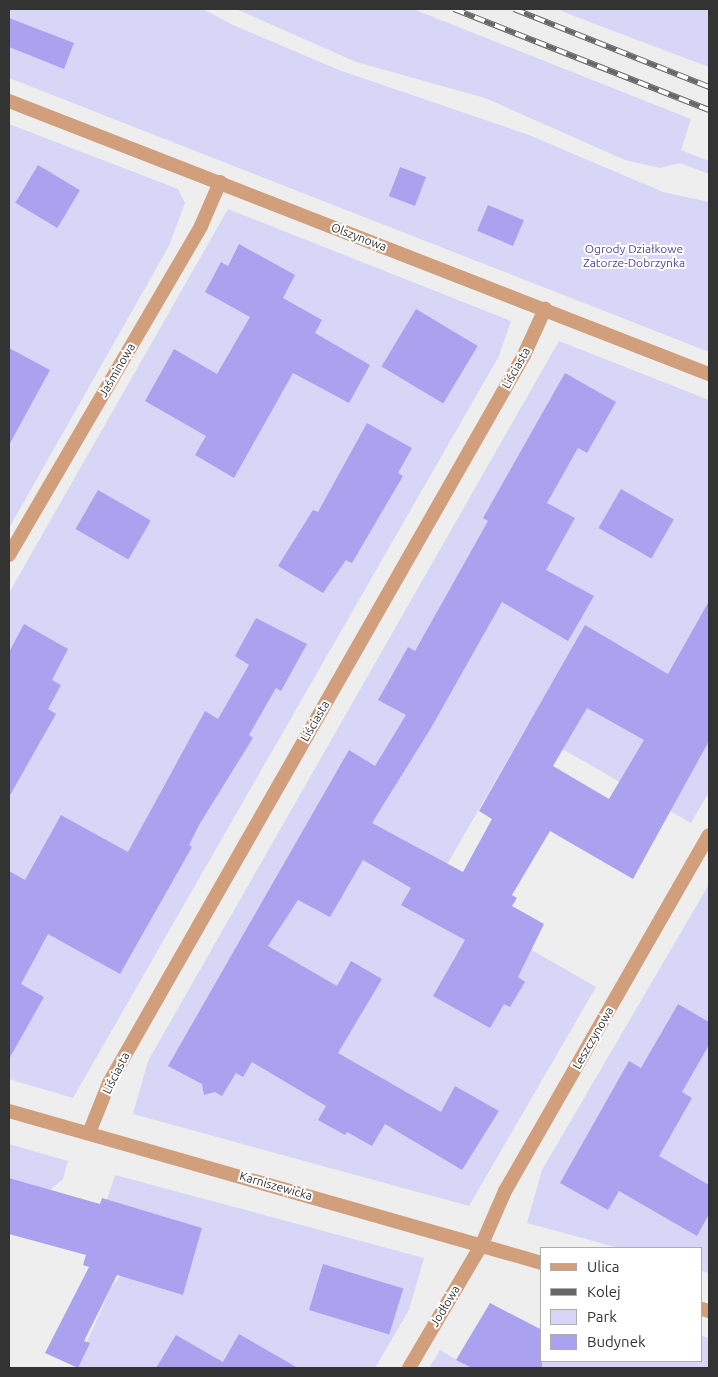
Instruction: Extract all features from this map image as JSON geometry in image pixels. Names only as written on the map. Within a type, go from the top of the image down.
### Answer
[{"type":"street","name":"Olszynowa","points":[[9,101],[709,374]]},
{"type":"street","name":"Jaśminowa","points":[[9,555],[201,226],[220,182]]},
{"type":"street","name":"Liściasta","points":[[90,1133],[109,1083],[524,355],[545,309]]},
{"type":"street","name":"Leszczynowa","points":[[482,1244],[505,1191],[709,835]]},
{"type":"street","name":"Karniszewicka","points":[[9,1111],[482,1244],[540,1262]]},
{"type":"street","name":"Jodłowa","points":[[409,1368],[482,1244]]},
{"type":"green space","name":"Ogrody Działkowe Zatorze-Dobrzynka","points":[[9,9],[203,9],[233,25],[339,70],[529,135],[663,192],[709,202],[709,352],[9,78]]},
{"type":"green space","points":[[236,9],[413,9],[691,119],[681,150],[709,161],[709,174],[680,163],[660,168],[625,160],[485,98],[356,62]]},
{"type":"green space","points":[[557,9],[709,9],[709,67],[579,18]]},
{"type":"green space","points":[[9,124],[178,189],[185,203],[169,246],[9,528]]},
{"type":"green space","points":[[228,209],[511,321],[499,356],[73,1098],[9,1079],[9,593]]},
{"type":"green space","points":[[559,341],[709,400],[709,792],[691,823],[526,728],[431,892],[596,987],[469,1206],[133,1114],[148,1061]]},
{"type":"green space","points":[[709,886],[709,1273],[703,1271],[703,1247],[615,1247],[527,1223],[542,1170]]},
{"type":"green space","points":[[9,1144],[68,1161],[63,1179],[50,1190],[9,1178]]},
{"type":"green space","points":[[115,1175],[424,1258],[409,1310],[375,1368],[75,1368],[111,1288],[120,1276],[183,1295],[202,1228],[107,1200]]},
{"type":"green space","points":[[703,1336],[709,1338],[709,1368],[538,1368],[542,1362],[703,1362]]},
{"type":"green space","points":[[440,1350],[471,1368],[429,1368]]},
{"type":"building","points":[[9,18],[74,43],[64,69],[9,47]]},
{"type":"building","points":[[38,165],[80,190],[57,228],[15,203]]},
{"type":"building","points":[[400,167],[426,177],[415,206],[389,196]]},
{"type":"building","points":[[488,205],[524,220],[513,246],[477,231]]},
{"type":"building","points":[[239,244],[295,275],[283,298],[322,320],[315,333],[370,365],[349,403],[293,373],[234,478],[195,455],[206,436],[145,401],[174,349],[217,374],[250,317],[205,292],[221,262],[228,266]]},
{"type":"building","points":[[416,309],[478,346],[443,404],[381,366]]},
{"type":"building","points":[[9,348],[50,370],[9,445]]},
{"type":"building","points":[[565,373],[616,402],[587,453],[578,448],[547,503],[575,518],[546,570],[594,596],[568,641],[502,602],[431,728],[372,823],[463,872],[492,819],[479,811],[585,625],[668,674],[709,601],[709,741],[633,879],[550,831],[512,895],[517,898],[512,906],[544,924],[518,977],[525,982],[510,1007],[504,1004],[490,1028],[433,996],[465,940],[401,905],[411,888],[363,860],[330,917],[298,900],[268,946],[337,986],[351,961],[382,979],[338,1053],[441,1112],[455,1086],[499,1111],[462,1170],[385,1124],[372,1146],[347,1132],[345,1135],[318,1120],[326,1106],[252,1062],[243,1077],[236,1073],[222,1096],[215,1092],[204,1095],[202,1084],[168,1066],[349,750],[375,766],[406,715],[378,700],[408,647],[415,651],[488,521],[483,518]],"holes":[[[587,708],[644,740],[609,799],[553,766]]]},
{"type":"building","points":[[367,423],[412,448],[398,473],[403,476],[352,563],[346,560],[323,593],[278,566],[313,510],[318,512]]},
{"type":"building","points":[[621,489],[674,520],[651,558],[598,528]]},
{"type":"building","points":[[98,490],[151,520],[128,559],[76,529]]},
{"type":"building","points":[[256,618],[307,644],[281,691],[276,688],[249,735],[253,738],[199,825],[189,845],[192,847],[120,974],[48,934],[21,984],[44,997],[9,1059],[9,871],[25,880],[61,815],[128,852],[205,711],[218,719],[249,665],[235,656]]},
{"type":"building","points":[[24,624],[68,649],[52,680],[61,685],[48,709],[56,714],[9,797],[9,652]]},
{"type":"building","points":[[678,1004],[709,1022],[709,1045],[682,1092],[692,1098],[659,1156],[709,1185],[709,1214],[697,1236],[619,1191],[608,1210],[560,1183],[629,1061],[641,1068]]},
{"type":"building","points":[[9,1178],[100,1204],[102,1198],[202,1228],[183,1295],[117,1275],[84,1341],[90,1343],[78,1368],[45,1353],[89,1267],[83,1265],[86,1255],[9,1234]]},
{"type":"building","points":[[323,1264],[403,1289],[389,1334],[309,1310]]},
{"type":"building","points":[[490,1303],[540,1329],[540,1362],[542,1362],[542,1368],[472,1368],[456,1360]]},
{"type":"building","points":[[239,1334],[298,1368],[156,1368],[176,1335],[223,1362]]},
{"type":"railway","points":[[454,9],[709,110]]},
{"type":"railway","points":[[514,9],[709,87]]}]
